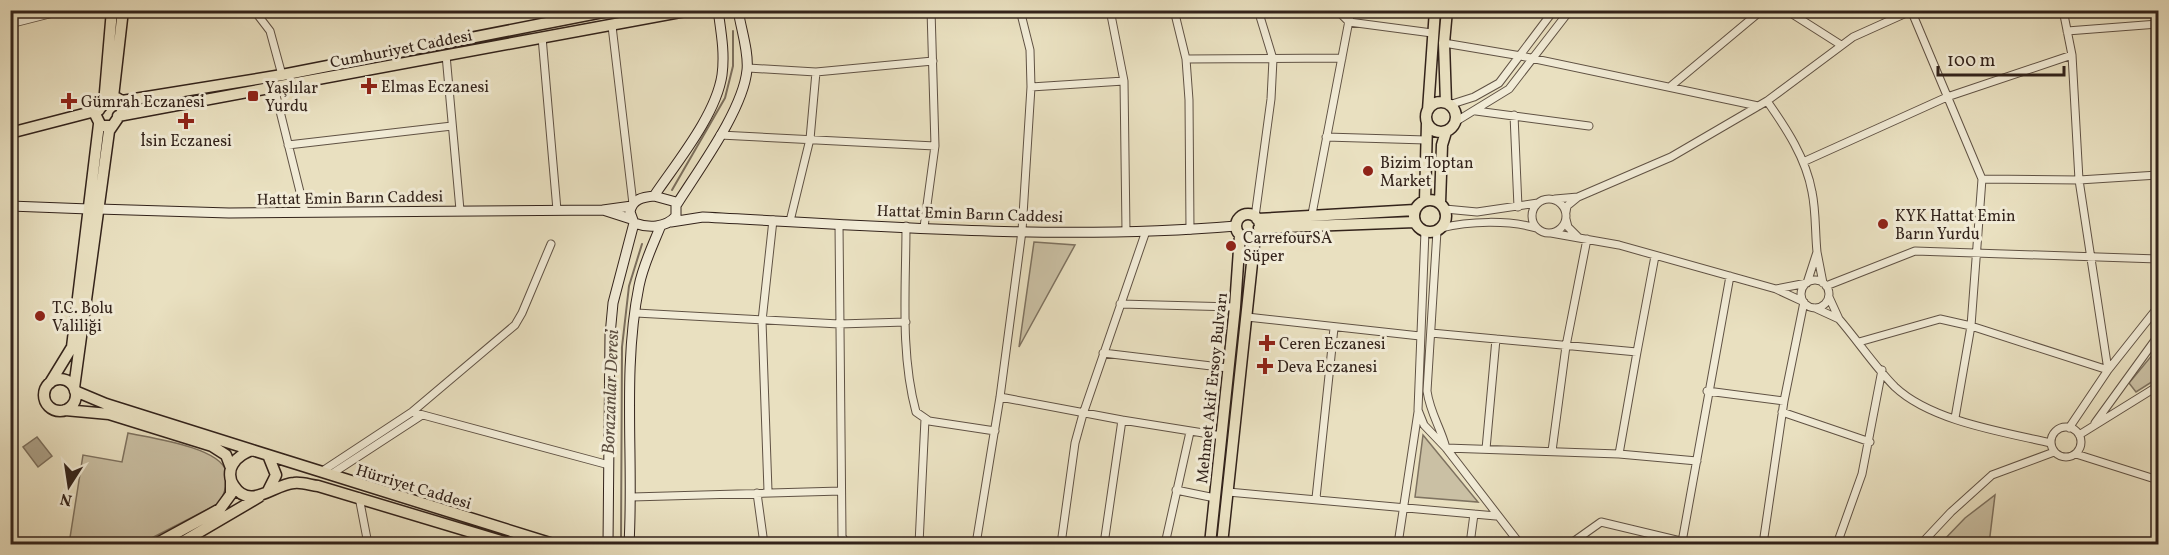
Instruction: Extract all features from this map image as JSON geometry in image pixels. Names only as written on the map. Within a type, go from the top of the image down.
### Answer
[{"type":"main road","points":[[104,125],[96,118],[101,107],[112,10]]},
{"type":"main road","points":[[104,125],[124,109],[118,99],[123,10]]},
{"type":"main road","name":"Cumhuriyet Caddesi","points":[[118,99],[282,75],[613,10]]},
{"type":"main road","name":"Cumhuriyet Caddesi","points":[[118,116],[691,10]]},
{"type":"main road","points":[[654,196],[681,158],[717,94],[723,58],[719,10],[729,10]]},
{"type":"main road","points":[[671,222],[677,206],[720,135],[739,98],[748,68],[738,10]]},
{"type":"main road","points":[[1257,225],[1249,214],[1241,216],[1238,230],[1249,238],[1257,225],[1312,214],[1415,210],[1425,201],[1426,140],[1435,10]]},
{"type":"main road","points":[[1257,225],[1415,222],[1425,231],[1439,230],[1446,219],[1443,206],[1442,145],[1446,132],[1455,122],[1455,112],[1448,104],[1444,43],[1447,10]]},
{"type":"main road","points":[[10,133],[101,107],[118,99]]},
{"type":"main road","points":[[1428,110],[1435,103],[1448,104]]},
{"type":"main road","points":[[1427,123],[1436,132],[1446,132]]},
{"type":"main road","points":[[65,410],[73,404],[104,125]]},
{"type":"main road","points":[[603,210],[632,205],[640,198],[654,196],[671,199],[677,206],[703,217]]},
{"type":"main road","points":[[1425,201],[1443,206]]},
{"type":"main road","points":[[608,544],[610,335],[613,303],[633,221],[632,205]]},
{"type":"main road","name":"Hattat Emin Barın Caddesi","points":[[10,206],[305,212],[603,210]]},
{"type":"main road","points":[[94,209],[72,347],[45,390],[46,403],[57,411],[109,414],[212,446],[226,455],[235,488],[246,496],[262,495],[271,489],[276,475],[268,455]]},
{"type":"main road","points":[[603,210],[633,221],[661,225],[703,217]]},
{"type":"main road","points":[[1415,210],[1415,222]]},
{"type":"main road","name":"Hattat Emin Barın Caddesi","points":[[703,217],[1022,231],[1238,230]]},
{"type":"main road","points":[[629,544],[632,497],[631,415],[636,313],[639,285],[661,225]]},
{"type":"main road","name":"Mehmet Akif Ersoy Bulvarı","points":[[1222,544],[1257,225]]},
{"type":"main road","name":"Mehmet Akif Ersoy Bulvarı","points":[[1210,544],[1235,307],[1238,230]]},
{"type":"main road","points":[[50,383],[63,380],[74,390]]},
{"type":"main road","name":"Hürriyet Caddesi","points":[[74,390],[106,404],[553,544]]},
{"type":"main road","points":[[156,544],[212,514],[227,503],[231,494],[231,471],[240,456],[252,450]]},
{"type":"main road","name":"Hürriyet Caddesi","points":[[179,544],[262,495],[295,483],[318,486],[359,497],[505,544]]},
{"type":"street","points":[[10,24],[65,10]]},
{"type":"street","points":[[254,10],[270,31],[282,75]]},
{"type":"street","points":[[924,226],[934,146],[931,10]]},
{"type":"street","points":[[976,544],[1000,397],[1022,231],[1031,87],[1030,50],[1020,10]]},
{"type":"street","points":[[1110,10],[1124,81],[1126,231]]},
{"type":"street","points":[[1174,10],[1186,60],[1190,100],[1190,230]]},
{"type":"street","points":[[1257,225],[1271,99],[1273,59],[1258,10]]},
{"type":"street","points":[[1337,10],[1349,22],[1432,33]]},
{"type":"street","points":[[1312,214],[1351,10]]},
{"type":"street","points":[[1448,104],[1487,91],[1499,83],[1554,10]]},
{"type":"street","points":[[1455,122],[1509,89],[1570,10]]},
{"type":"street","points":[[1671,86],[1762,10]]},
{"type":"street","points":[[1786,10],[1841,45]]},
{"type":"street","points":[[2063,10],[2072,55],[2079,180],[2108,370]]},
{"type":"street","points":[[1549,233],[1562,227],[1567,206],[1578,197],[1671,157],[1758,106],[1853,37],[1912,11],[1982,179],[1971,326],[1955,418]]},
{"type":"street","points":[[2067,31],[2158,24]]},
{"type":"street","points":[[612,26],[632,205]]},
{"type":"street","points":[[542,37],[556,210]]},
{"type":"street","points":[[1444,43],[1671,86],[1758,106]]},
{"type":"street","points":[[1803,162],[1947,97],[2072,55]]},
{"type":"street","points":[[446,56],[460,210]]},
{"type":"street","points":[[1186,60],[1342,58]]},
{"type":"street","points":[[748,68],[816,72],[933,62]]},
{"type":"street","points":[[790,221],[810,139],[816,72]]},
{"type":"street","points":[[1031,87],[1124,81]]},
{"type":"street","points":[[274,87],[305,212]]},
{"type":"street","points":[[1767,100],[1790,135],[1803,162],[1812,191],[1817,252],[1828,296],[1839,319],[1895,386],[1918,405],[1955,418],[2051,443]]},
{"type":"street","points":[[1476,111],[1590,126]]},
{"type":"street","points":[[1514,115],[1518,207]]},
{"type":"street","points":[[288,145],[452,126]]},
{"type":"street","points":[[720,135],[934,146]]},
{"type":"street","points":[[1326,137],[1426,140]]},
{"type":"street","points":[[1982,179],[2079,180],[2158,175]]},
{"type":"street","points":[[1443,206],[1464,213],[1518,207],[1546,199],[1578,197]]},
{"type":"street","points":[[1555,199],[1566,215],[1568,227],[1579,238]]},
{"type":"street","points":[[1538,203],[1532,218],[1538,228]]},
{"type":"street","points":[[768,491],[762,321],[773,220]]},
{"type":"street","points":[[839,224],[841,491],[842,536],[846,544]]},
{"type":"street","points":[[1446,448],[1428,400],[1439,230],[1498,224],[1538,228],[1549,233],[1587,239],[1776,289],[1839,319]]},
{"type":"street","points":[[906,226],[906,322],[910,390],[916,412],[925,419],[995,431]]},
{"type":"street","points":[[1061,544],[1075,443],[1103,353],[1146,231]]},
{"type":"street","points":[[1398,544],[1418,410],[1425,231]]},
{"type":"street","points":[[1552,451],[1566,346],[1587,239]]},
{"type":"street","points":[[325,474],[412,412],[515,324],[522,314],[551,244]]},
{"type":"street","points":[[1776,289],[1787,289],[1815,280],[1825,284],[1915,250],[1977,255],[2091,256],[2158,260]]},
{"type":"street","points":[[1763,544],[1782,412],[1804,302],[1801,294],[1817,252]]},
{"type":"street","points":[[1619,454],[1655,256]]},
{"type":"street","points":[[1682,542],[1707,391],[1730,276]]},
{"type":"street","points":[[1815,308],[1823,305],[1828,296]]},
{"type":"street","points":[[1120,304],[1235,307]]},
{"type":"street","points":[[2069,428],[2108,370],[2158,307]]},
{"type":"street","points":[[636,313],[839,324],[906,322]]},
{"type":"street","points":[[1247,317],[1420,336]]},
{"type":"street","points":[[1860,342],[1940,319],[1971,326],[2108,370]]},
{"type":"street","points":[[1316,498],[1334,328]]},
{"type":"street","points":[[1431,333],[1637,352]]},
{"type":"street","points":[[2095,423],[2158,336]]},
{"type":"street","points":[[1486,449],[1496,339]]},
{"type":"street","points":[[1103,353],[1228,368]]},
{"type":"street","points":[[1837,544],[1862,474],[1882,370]]},
{"type":"street","points":[[2079,435],[2158,386]]},
{"type":"street","points":[[1707,391],[1784,401]]},
{"type":"street","points":[[1000,397],[1083,414],[1222,436]]},
{"type":"street","points":[[1418,410],[1424,425],[1446,448],[1496,516],[1520,544]]},
{"type":"street","points":[[412,412],[609,465]]},
{"type":"street","points":[[1782,412],[1870,441]]},
{"type":"street","points":[[325,474],[422,415]]},
{"type":"street","points":[[919,544],[925,419]]},
{"type":"street","points":[[1104,544],[1122,420]]},
{"type":"street","points":[[2076,454],[2081,445],[2079,435],[2069,428],[2057,430],[2051,443],[2054,452],[2063,457],[2076,454],[2158,480]]},
{"type":"street","points":[[1165,544],[1190,432]]},
{"type":"street","points":[[1446,448],[1619,454],[1697,461]]},
{"type":"street","points":[[1921,544],[1951,512],[1992,475],[2054,452]]},
{"type":"street","points":[[1176,490],[1215,498]]},
{"type":"street","points":[[632,497],[768,491],[841,491]]},
{"type":"street","points":[[1228,492],[1316,498],[1496,516]]},
{"type":"street","points":[[757,493],[764,544]]},
{"type":"street","points":[[359,497],[368,544]]},
{"type":"street","points":[[1470,544],[1474,514]]},
{"type":"street","points":[[1570,544],[1601,522],[1693,544]]},
{"type":"shaded area","points":[[1034,242],[1075,245],[1019,347]]},
{"type":"shaded area","points":[[2158,348],[2158,378],[2136,392],[2129,383]]},
{"type":"shaded area","points":[[128,433],[183,445],[211,456],[221,463],[226,471],[227,479],[220,503],[140,544],[69,544],[83,455],[122,462]]},
{"type":"shaded area","points":[[1423,435],[1478,502],[1415,497]]},
{"type":"shaded area","points":[[37,437],[52,456],[38,467],[23,447]]},
{"type":"shaded area","points":[[1995,495],[1989,544],[1940,544],[1965,518]]},
{"type":"waterway","name":"Borazanlar Deresi","points":[[672,190],[725,98],[733,66],[733,31]]},
{"type":"waterway","name":"Borazanlar Deresi","points":[[621,542],[622,347],[629,286],[642,244]]},
{"type":"place","name":"Elmas Eczanesi","points":[[369,86]]},
{"type":"place","name":"Yaşlılar Yurdu","points":[[253,96]]},
{"type":"place","name":"Gümrah Eczanesi","points":[[69,101]]},
{"type":"place","name":"İsin Eczanesi","points":[[186,121]]},
{"type":"place","name":"Bizim Toptan Market","points":[[1368,171]]},
{"type":"place","name":"KYK Hattat Emin Barın Yurdu","points":[[1883,224]]},
{"type":"place","name":"CarrefourSA Süper","points":[[1231,246]]},
{"type":"place","name":"T.C. Bolu Valiliği","points":[[40,316]]},
{"type":"place","name":"Ceren Eczanesi","points":[[1267,343]]},
{"type":"place","name":"Deva Eczanesi","points":[[1265,366]]}]
